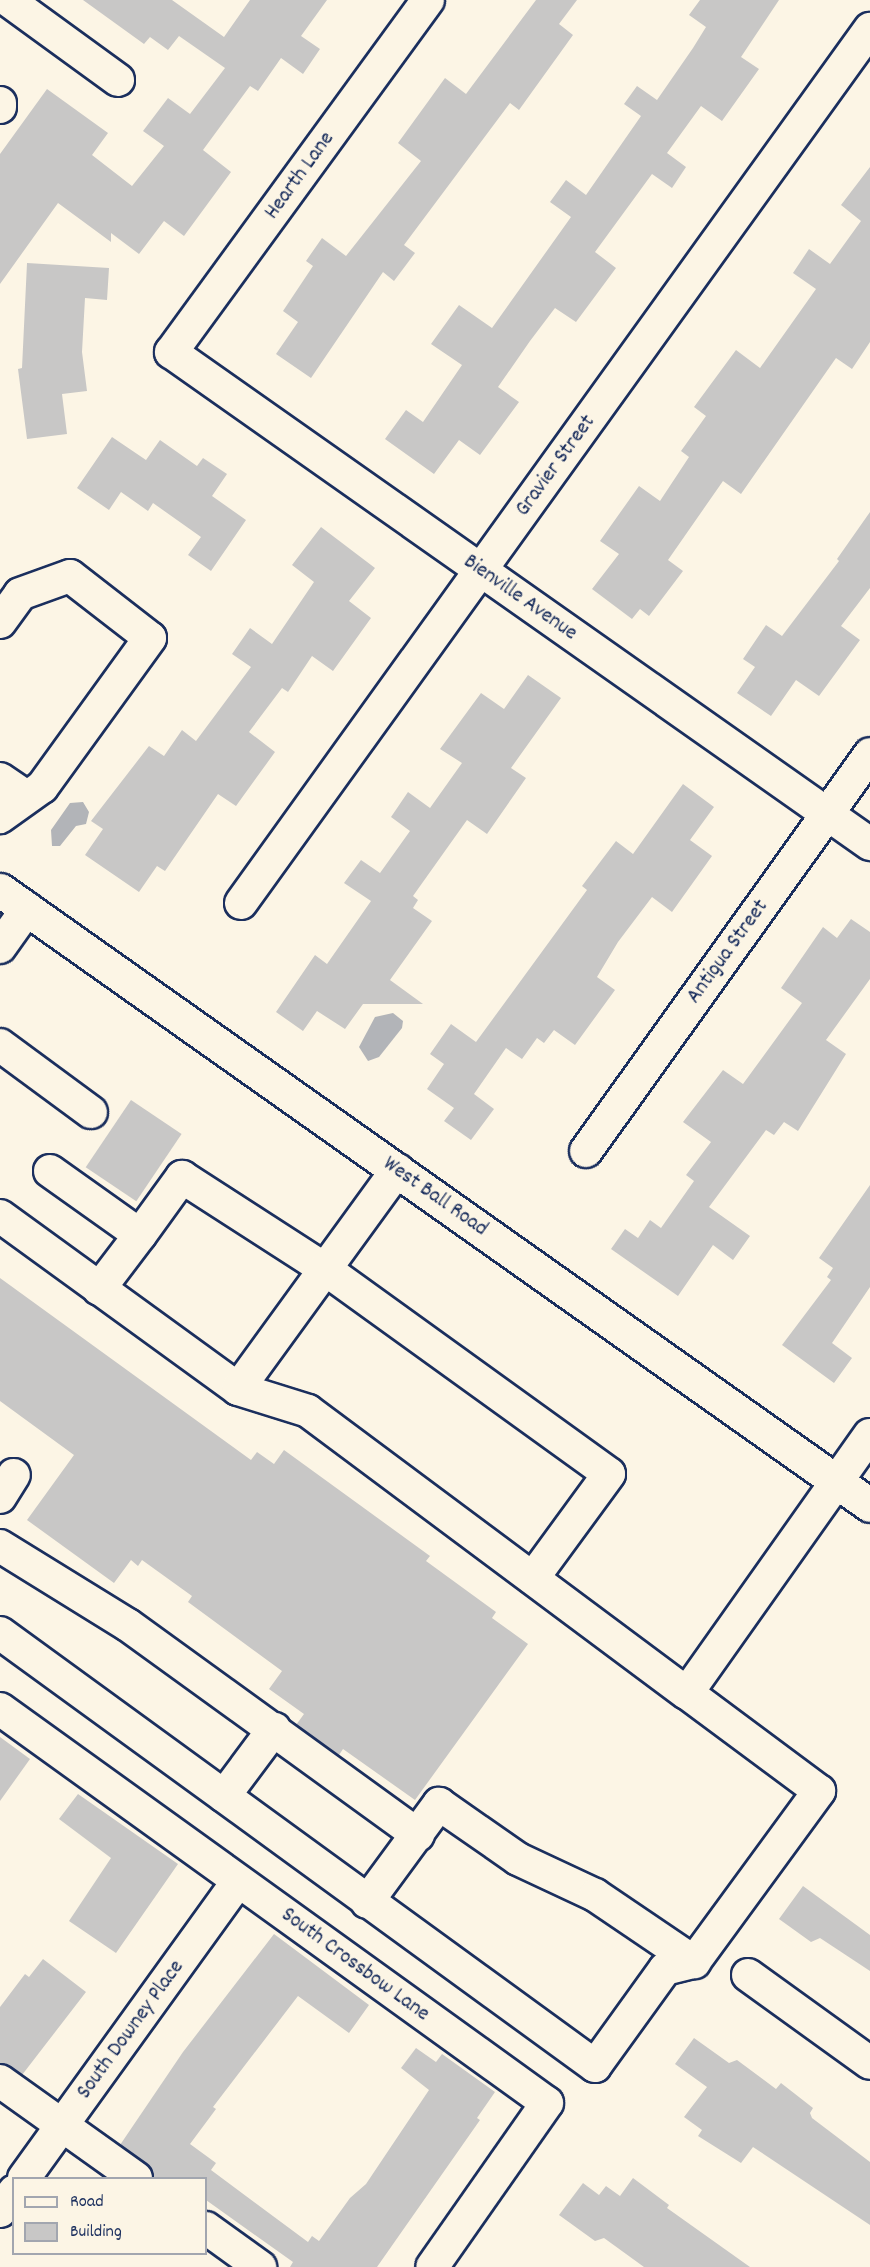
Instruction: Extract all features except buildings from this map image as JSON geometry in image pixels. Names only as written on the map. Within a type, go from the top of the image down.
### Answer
[{"type":"main road","name":"West Ball Road","points":[[0,890],[870,1505]]},
{"type":"street","points":[[8,0],[118,80]]},
{"type":"street","name":"Hearth Lane","points":[[171,352],[428,0]]},
{"type":"street","name":"Gravier Street","points":[[241,903],[870,29]]},
{"type":"street","name":"Bienville Avenue","points":[[171,352],[870,844]]},
{"type":"street","points":[[0,622],[20,594],[70,576],[150,638],[42,786],[0,817]]},
{"type":"street","name":"Antigua Street","points":[[586,1150],[870,754]]},
{"type":"street","points":[[0,779],[27,797]]},
{"type":"street","points":[[0,947],[27,909]]},
{"type":"street","points":[[0,1045],[91,1112]]},
{"type":"street","points":[[238,1389],[397,1170]]},
{"type":"street","points":[[50,1171],[140,1235]]},
{"type":"street","points":[[99,1289],[182,1177],[326,1269],[609,1474],[533,1578]]},
{"type":"street","points":[[0,1216],[238,1389],[308,1411],[819,1791],[694,1962],[665,1969],[595,2066],[0,1633]]},
{"type":"street","points":[[687,1693],[870,1435]]},
{"type":"street","points":[[0,1546],[128,1625],[418,1835]]},
{"type":"street","name":"South Crossbow Lane","points":[[0,1709],[547,2103],[432,2267]]},
{"type":"street","points":[[224,1796],[274,1729]]},
{"type":"street","points":[[367,1902],[439,1804],[518,1859],[595,1895],[694,1962]]},
{"type":"street","name":"South Downey Place","points":[[25,2177],[238,1881]]},
{"type":"street","points":[[748,1976],[870,2063]]},
{"type":"street","points":[[0,2081],[135,2177]]},
{"type":"street","points":[[0,2211],[12,2195]]},
{"type":"street","points":[[207,2229],[260,2267]]},
{"type":"shaded area","points":[[83,802],[89,812],[86,824],[76,826],[60,846],[52,846],[51,830],[70,803]]},
{"type":"shaded area","points":[[393,1013],[403,1021],[402,1028],[379,1057],[368,1061],[359,1047],[375,1017]]}]
